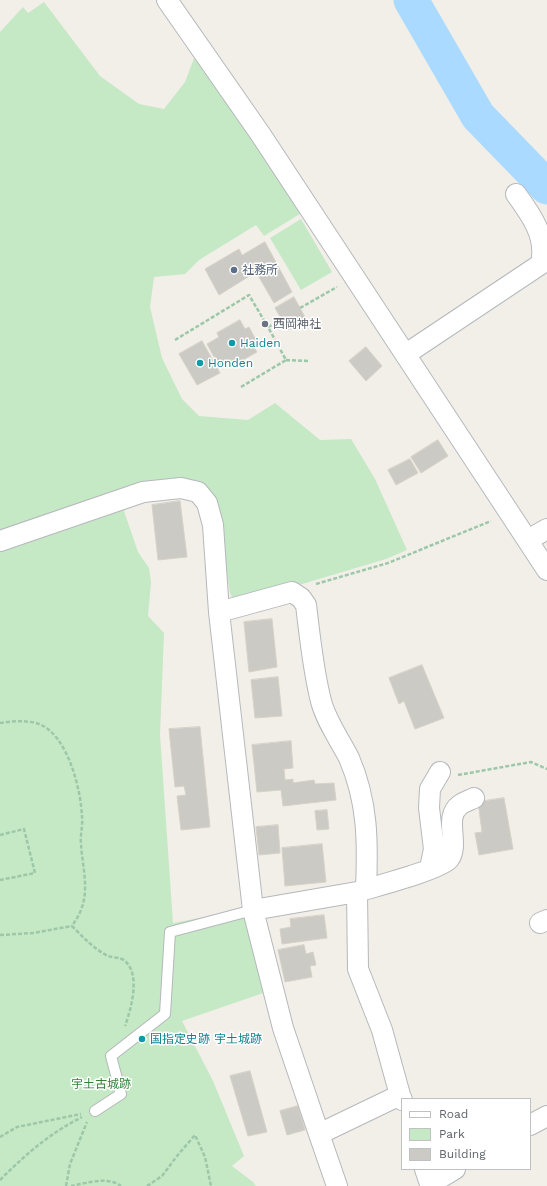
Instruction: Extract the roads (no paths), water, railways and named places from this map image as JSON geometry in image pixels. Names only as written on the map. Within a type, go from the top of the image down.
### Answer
[{"type":"street","points":[[167,0],[261,135],[547,570]]},
{"type":"street","points":[[406,354],[541,264],[546,254],[546,239],[539,224],[516,194]]},
{"type":"street","points":[[0,541],[143,492],[181,488],[198,492],[207,503],[213,525],[219,612],[253,910],[283,1028],[337,1186]]},
{"type":"street","points":[[528,540],[547,529]]},
{"type":"street","points":[[219,612],[292,592],[301,598],[306,605],[321,703],[348,758],[360,787],[365,818],[367,855],[362,891],[358,969],[382,1030],[401,1098],[319,1134]]},
{"type":"street","points":[[430,868],[434,850],[429,808],[430,789],[440,772]]},
{"type":"street","points":[[253,910],[362,891],[448,861],[454,850],[452,818],[459,806],[474,798]]},
{"type":"street","points":[[531,1124],[547,1116]]},
{"type":"street","points":[[428,1180],[453,1170]]},
{"type":"lane","points":[[95,1111],[122,1094],[111,1056],[165,1014],[170,932],[253,910]]},
{"type":"waterway","points":[[411,0],[478,116],[547,187]]},
{"type":"place","name":"社務所","points":[[234,270]]},
{"type":"place","name":"西岡神社","points":[[265,324]]},
{"type":"place","name":"Haiden","points":[[232,343]]},
{"type":"place","name":"Honden","points":[[200,363]]},
{"type":"place","name":"国指定史跡 宇土城跡","points":[[142,1039]]},
{"type":"park label","name":"宇土古城跡","points":[[101,1084]]}]
